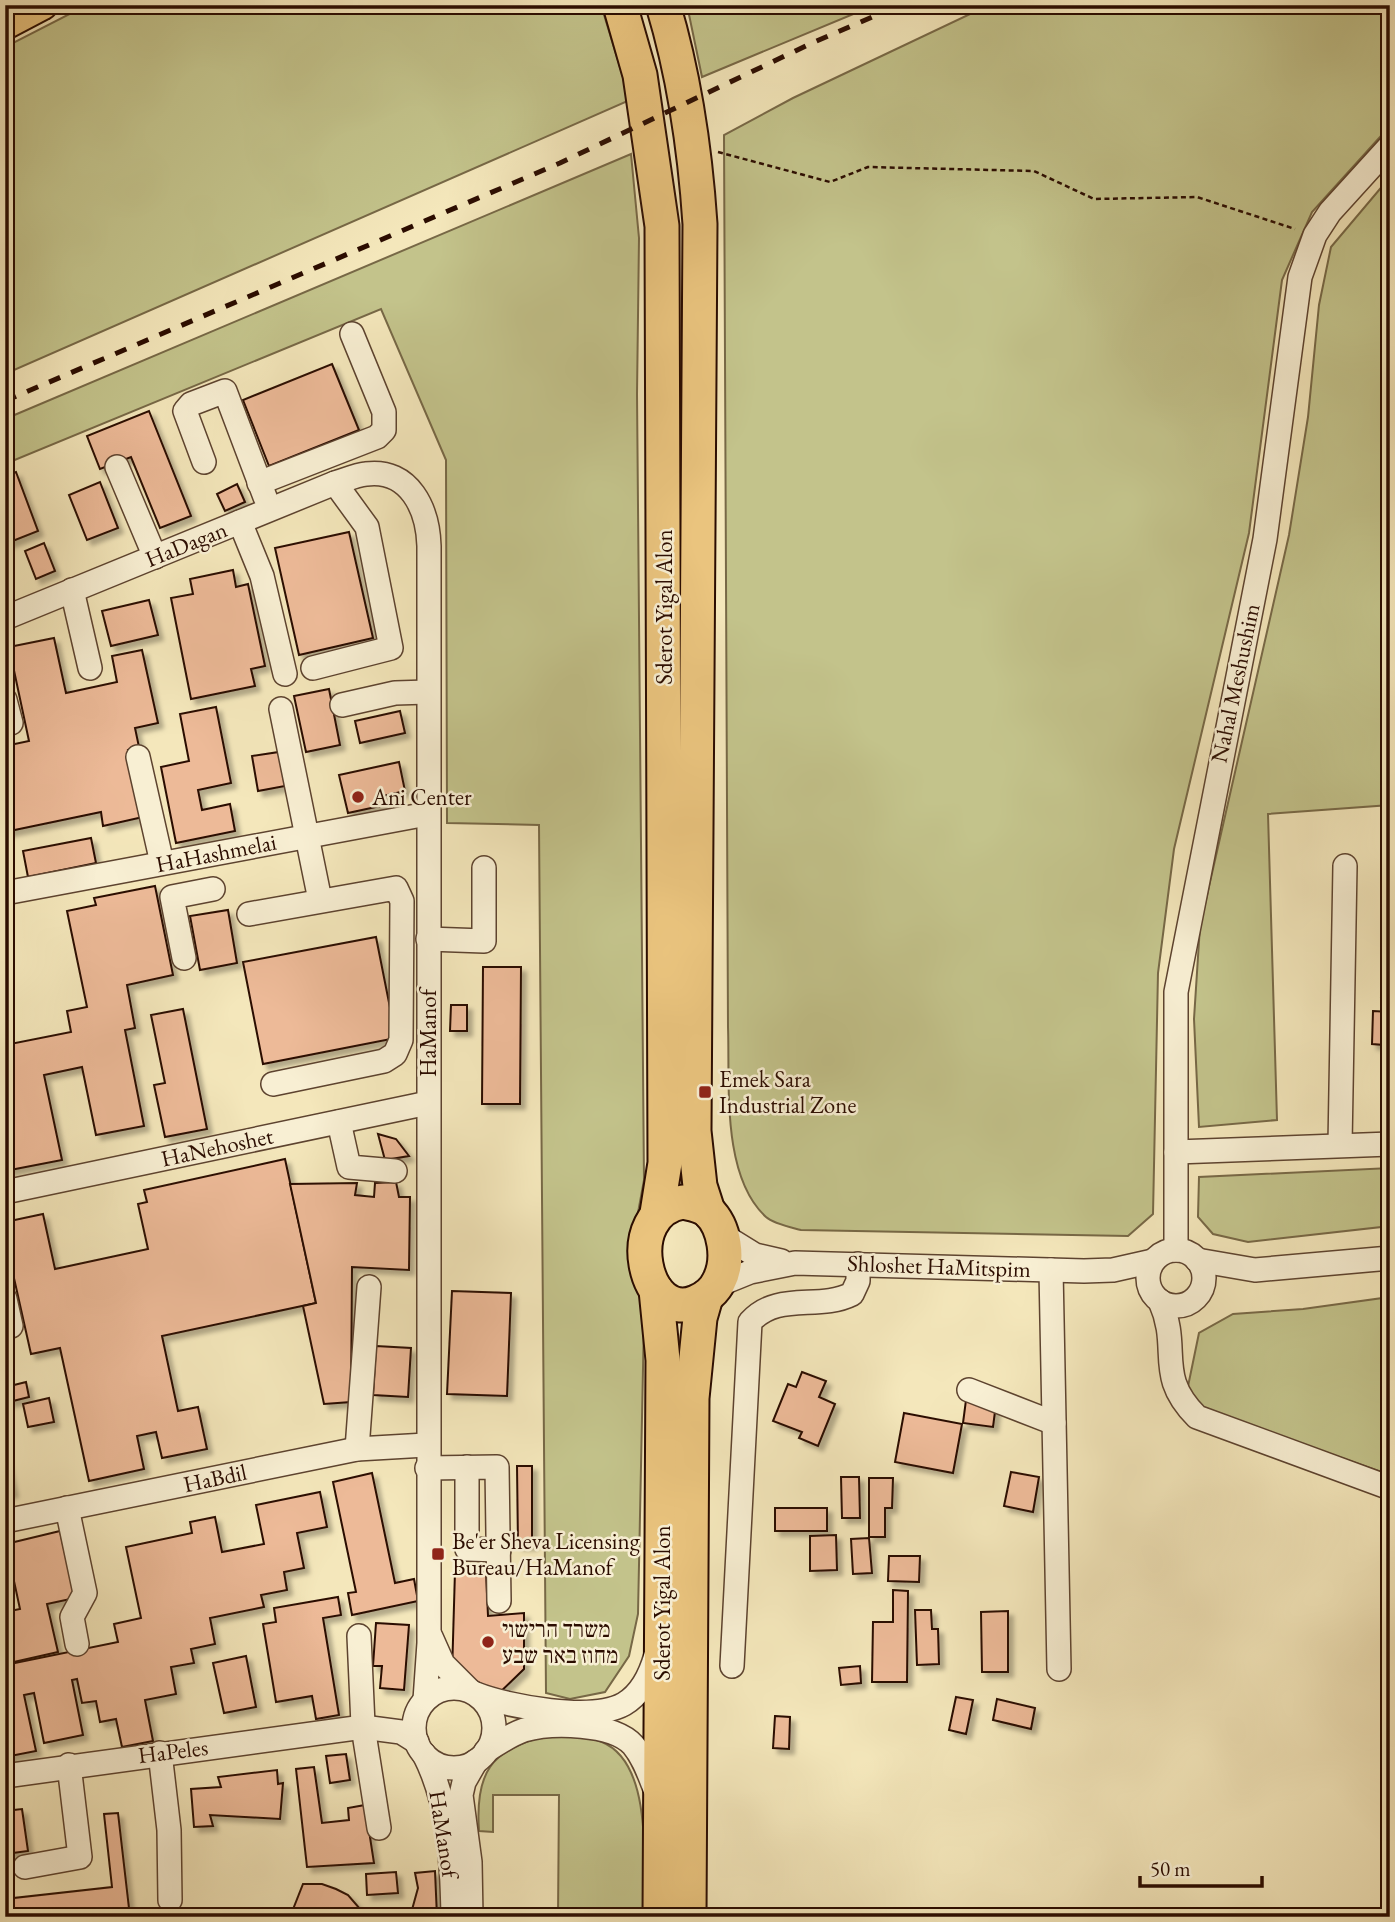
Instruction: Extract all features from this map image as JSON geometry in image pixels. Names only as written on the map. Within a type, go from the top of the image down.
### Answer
[{"type":"highway","name":"Sderot Yigal Alon","points":[[620,5],[640,75],[662,226],[665,1163],[657,1213],[647,1234],[644,1250],[648,1273],[656,1290],[663,1360],[660,1917]]},
{"type":"highway","name":"Sderot Yigal Alon","points":[[663,5],[685,90],[695,145],[701,313],[694,1131],[700,1186],[725,1259],[698,1330],[692,1398],[689,1917]]},
{"type":"highway","points":[[657,1213],[668,1204],[683,1202],[714,1223]]},
{"type":"highway","points":[[656,1290],[664,1300],[676,1304],[693,1304],[712,1291]]},
{"type":"main road","points":[[5,25],[43,5]]},
{"type":"street","name":"Nahal Meshushim","points":[[1186,1255],[1176,1152],[1175,1003],[1182,949],[1265,539],[1300,277],[1315,235],[1350,188],[1390,146]]},
{"type":"street","points":[[259,483],[377,437],[384,430],[384,412],[352,334]]},
{"type":"street","points":[[204,462],[185,411],[191,404],[225,391],[270,510]]},
{"type":"street","points":[[117,467],[155,557]]},
{"type":"street","name":"HaDagan","points":[[5,618],[335,483],[367,474]]},
{"type":"street","name":"HaManof","points":[[367,474],[389,475],[406,485],[421,503],[428,524],[428,1629],[422,1704]]},
{"type":"street","points":[[313,668],[391,648],[367,527],[335,483]]},
{"type":"street","points":[[240,522],[262,576],[285,674]]},
{"type":"street","points":[[72,590],[90,668]]},
{"type":"street","points":[[342,705],[395,693],[428,692]]},
{"type":"street","points":[[5,700],[11,723]]},
{"type":"street","points":[[281,709],[320,900]]},
{"type":"street","points":[[138,757],[162,863]]},
{"type":"street","name":"HaHashmelai","points":[[5,893],[427,814]]},
{"type":"street","points":[[184,958],[172,897],[206,890],[194,858]]},
{"type":"street","points":[[1340,1145],[1345,866]]},
{"type":"street","points":[[428,939],[484,941],[484,868]]},
{"type":"street","points":[[249,914],[396,888],[402,901],[401,1040],[395,1054],[384,1061],[273,1084]]},
{"type":"street","name":"HaNehoshet","points":[[5,1192],[428,1103]]},
{"type":"street","points":[[339,1122],[349,1167],[395,1171]]},
{"type":"street","points":[[1176,1152],[1390,1144]]},
{"type":"street","name":"Shloshet HaMitspim","points":[[714,1223],[755,1255],[794,1263],[1113,1270],[1153,1261]]},
{"type":"street","points":[[1390,1258],[1255,1270],[1167,1251],[1153,1261],[1147,1279],[1168,1323],[1171,1343],[1170,1373],[1179,1399],[1197,1417],[1390,1489]]},
{"type":"street","points":[[1171,1343],[1196,1295],[1203,1274],[1186,1255]]},
{"type":"street","name":"Shloshet HaMitspim","points":[[712,1291],[750,1272],[794,1263]]},
{"type":"street","points":[[732,1665],[750,1322],[761,1311],[779,1303],[837,1302],[852,1294],[858,1281],[858,1264]]},
{"type":"street","points":[[1051,1270],[1059,1669]]},
{"type":"street","name":"Shloshet HaMitspim","points":[[1084,1270],[1120,1277],[1155,1294]]},
{"type":"street","points":[[1155,1294],[1175,1306],[1255,1270]]},
{"type":"street","points":[[357,1449],[369,1287]]},
{"type":"street","points":[[5,1299],[11,1326]]},
{"type":"street","points":[[969,1390],[1054,1423]]},
{"type":"street","name":"HaBdil","points":[[5,1521],[357,1449],[426,1445]]},
{"type":"street","points":[[427,1468],[498,1467],[499,1601]]},
{"type":"street","points":[[467,1468],[467,1549],[499,1550]]},
{"type":"street","points":[[67,1508],[85,1594],[72,1617],[77,1644]]},
{"type":"street","name":"HaManof","points":[[428,1629],[434,1650],[443,1664],[472,1692]]},
{"type":"street","points":[[661,1804],[644,1760],[632,1744],[617,1733],[599,1728],[545,1726],[513,1734],[481,1756],[454,1768],[433,1762],[420,1748],[415,1720],[422,1704],[441,1689],[472,1692],[510,1705],[611,1709],[624,1703],[645,1682],[662,1635]]},
{"type":"street","points":[[359,1636],[356,1727],[380,1828]]},
{"type":"street","points":[[472,1692],[485,1702],[494,1726],[481,1756]]},
{"type":"street","name":"HaPeles","points":[[5,1776],[356,1727],[422,1704]]},
{"type":"street","name":"HaPeles","points":[[356,1727],[401,1732],[420,1748]]},
{"type":"street","name":"HaManof","points":[[420,1748],[435,1775],[445,1812],[452,1863],[453,1917]]},
{"type":"street","points":[[160,1753],[169,1830],[170,1900]]},
{"type":"street","name":"HaManof","points":[[471,1917],[470,1862],[461,1795],[464,1782],[481,1756]]},
{"type":"street","points":[[25,1867],[80,1857],[69,1765]]},
{"type":"path","points":[[695,145],[830,182],[868,167],[1034,171],[1094,199],[1197,197],[1315,235]]},
{"type":"green space","points":[[87,5],[601,5],[630,100],[5,374],[5,47]]},
{"type":"green space","points":[[687,5],[875,5],[702,77]]},
{"type":"green space","points":[[989,5],[1377,5],[1390,14],[1390,74],[1386,79],[1390,82],[1390,126],[1312,212],[1282,280],[1249,533],[1174,849],[1158,973],[1153,1214],[1128,1236],[801,1230],[769,1219],[752,1199],[741,1178],[735,1154],[729,1101],[724,135],[793,98]]},
{"type":"green space","points":[[631,154],[639,238],[637,394],[644,1180],[637,1218],[644,1320],[638,1614],[629,1656],[605,1692],[570,1699],[546,1693],[539,825],[447,823],[446,460],[381,309],[5,464],[5,419]]},
{"type":"green space","points":[[1390,177],[1390,805],[1268,814],[1277,1120],[1199,1127],[1194,1019],[1200,926],[1289,535],[1308,417],[1319,305],[1331,247]]},
{"type":"green space","points":[[1390,1168],[1390,1226],[1248,1242],[1213,1234],[1198,1217],[1199,1177]]},
{"type":"green space","points":[[1390,1297],[1390,1475],[1208,1411],[1186,1396],[1199,1333],[1233,1314],[1303,1309]]},
{"type":"green space","points":[[548,1736],[582,1737],[602,1742],[619,1754],[631,1772],[642,1820],[643,1917],[558,1917],[559,1795],[493,1795],[493,1832],[479,1831],[480,1794],[490,1767],[512,1748]]},
{"type":"building","points":[[332,364],[359,430],[269,466],[243,400]]},
{"type":"building","points":[[149,411],[191,516],[160,528],[131,457],[100,469],[87,436]]},
{"type":"building","points":[[16,472],[38,531],[5,544],[5,476]]},
{"type":"building","points":[[100,482],[118,528],[87,540],[69,495]]},
{"type":"building","points":[[237,484],[245,502],[225,511],[217,494]]},
{"type":"building","points":[[349,532],[373,638],[299,655],[275,548]]},
{"type":"building","points":[[44,543],[55,571],[36,579],[25,551]]},
{"type":"building","points":[[233,570],[236,587],[248,584],[265,666],[251,669],[255,686],[191,699],[171,598],[193,594],[190,579]]},
{"type":"building","points":[[149,600],[158,635],[111,646],[102,611]]},
{"type":"building","points":[[54,638],[66,693],[117,682],[112,656],[142,650],[158,723],[135,728],[139,747],[128,750],[143,817],[103,826],[101,812],[5,832],[5,746],[29,741],[9,647]]},
{"type":"building","points":[[329,689],[340,745],[306,752],[294,696]]},
{"type":"building","points":[[216,707],[231,783],[198,790],[202,810],[230,804],[235,831],[176,843],[161,767],[189,761],[180,714]]},
{"type":"building","points":[[400,711],[405,733],[360,743],[355,721]]},
{"type":"building","points":[[279,752],[285,786],[258,791],[252,756]]},
{"type":"building","points":[[399,762],[405,791],[383,796],[385,805],[348,813],[339,775]]},
{"type":"building","points":[[91,838],[96,863],[28,877],[23,851]]},
{"type":"building","points":[[1385,882],[1390,882],[1390,997],[1381,997]]},
{"type":"building","points":[[155,886],[173,975],[127,985],[135,1028],[125,1030],[144,1126],[96,1135],[82,1067],[44,1075],[62,1160],[5,1171],[5,1045],[71,1032],[67,1011],[87,1007],[67,911],[96,905],[94,898]]},
{"type":"building","points":[[228,910],[237,963],[200,970],[190,916]]},
{"type":"building","points":[[376,937],[396,1038],[263,1064],[243,962]]},
{"type":"building","points":[[483,967],[521,967],[520,1104],[482,1104]]},
{"type":"building","points":[[451,1005],[467,1005],[467,1031],[450,1031]]},
{"type":"building","points":[[183,1009],[207,1129],[165,1137],[154,1085],[165,1083],[151,1015]]},
{"type":"building","points":[[1373,1011],[1390,1012],[1390,1080],[1383,1079],[1384,1045],[1372,1044]]},
{"type":"building","points":[[378,1134],[396,1139],[409,1156],[385,1160]]},
{"type":"building","points":[[285,1159],[316,1303],[162,1336],[178,1411],[198,1407],[207,1449],[162,1458],[156,1432],[137,1436],[144,1469],[89,1481],[60,1348],[31,1354],[5,1238],[5,1222],[43,1214],[55,1269],[148,1249],[138,1204],[147,1202],[144,1190]]},
{"type":"building","points":[[396,1182],[399,1197],[410,1197],[409,1270],[352,1267],[351,1402],[324,1404],[303,1306],[316,1303],[290,1184],[357,1183],[355,1195],[374,1197],[375,1183]]},
{"type":"building","points":[[452,1291],[511,1293],[507,1396],[447,1394]]},
{"type":"building","points":[[376,1346],[411,1348],[408,1397],[373,1395]]},
{"type":"building","points":[[802,1372],[826,1381],[819,1397],[835,1404],[818,1446],[799,1438],[802,1432],[773,1421],[788,1384],[796,1387]]},
{"type":"building","points":[[26,1382],[29,1397],[9,1402],[6,1387]]},
{"type":"building","points":[[49,1398],[54,1422],[28,1427],[23,1404]]},
{"type":"building","points":[[966,1400],[996,1404],[993,1427],[963,1423]]},
{"type":"building","points":[[904,1413],[962,1424],[953,1473],[895,1462]]},
{"type":"building","points":[[5,1457],[13,1492],[5,1494]]},
{"type":"building","points":[[517,1466],[532,1466],[532,1545],[518,1545]]},
{"type":"building","points":[[1011,1472],[1039,1477],[1033,1512],[1004,1506]]},
{"type":"building","points":[[372,1473],[395,1583],[414,1579],[418,1601],[352,1615],[348,1593],[356,1592],[333,1482]]},
{"type":"building","points":[[841,1477],[859,1477],[860,1518],[842,1518]]},
{"type":"building","points":[[869,1478],[893,1478],[892,1508],[885,1508],[885,1537],[869,1537]]},
{"type":"building","points":[[320,1492],[327,1527],[297,1533],[304,1568],[284,1572],[287,1590],[261,1595],[264,1607],[210,1618],[215,1644],[191,1649],[194,1663],[171,1667],[176,1694],[145,1700],[153,1741],[122,1747],[116,1719],[100,1722],[96,1701],[82,1703],[77,1679],[72,1680],[83,1735],[44,1743],[34,1693],[24,1695],[36,1751],[10,1756],[12,1767],[5,1768],[5,1665],[118,1642],[114,1624],[141,1618],[126,1547],[192,1533],[190,1522],[215,1517],[222,1552],[264,1544],[256,1505]]},
{"type":"building","points":[[775,1508],[827,1508],[827,1531],[775,1531]]},
{"type":"building","points":[[60,1531],[75,1598],[47,1604],[58,1652],[5,1664],[5,1612],[20,1609],[6,1544]]},
{"type":"building","points":[[836,1535],[837,1570],[810,1571],[810,1536]]},
{"type":"building","points":[[869,1538],[872,1573],[853,1574],[851,1539]]},
{"type":"building","points":[[889,1556],[920,1556],[919,1582],[888,1581]]},
{"type":"building","name":"משרד הרישוי מחוז באר שבע","points":[[455,1571],[486,1572],[488,1616],[524,1613],[524,1669],[492,1700],[452,1674]]},
{"type":"building","points":[[893,1590],[908,1591],[907,1682],[872,1682],[873,1622],[893,1622]]},
{"type":"building","points":[[338,1597],[341,1615],[323,1618],[339,1715],[316,1719],[312,1696],[276,1702],[263,1624],[276,1622],[274,1608]]},
{"type":"building","points":[[915,1610],[931,1610],[932,1629],[938,1629],[939,1664],[917,1665]]},
{"type":"building","points":[[1008,1611],[1008,1672],[982,1672],[981,1612]]},
{"type":"building","points":[[376,1623],[409,1625],[404,1690],[380,1688],[382,1666],[373,1666]]},
{"type":"building","points":[[246,1656],[256,1707],[224,1713],[213,1663]]},
{"type":"building","points":[[860,1666],[861,1683],[841,1685],[839,1668]]},
{"type":"building","points":[[956,1697],[973,1700],[966,1734],[949,1730]]},
{"type":"building","points":[[997,1699],[1035,1708],[1031,1729],[993,1720]]},
{"type":"building","points":[[775,1716],[790,1717],[789,1749],[773,1748]]},
{"type":"building","points":[[346,1754],[350,1780],[330,1783],[326,1756]]},
{"type":"building","points":[[314,1767],[322,1823],[349,1820],[348,1808],[365,1805],[374,1863],[307,1867],[296,1769]]},
{"type":"building","points":[[277,1770],[278,1784],[283,1783],[280,1819],[210,1815],[213,1826],[194,1827],[191,1789],[221,1787],[218,1777]]},
{"type":"building","points":[[22,1809],[28,1851],[5,1854],[5,1811]]},
{"type":"building","points":[[118,1813],[130,1917],[5,1917],[5,1899],[112,1887],[104,1814]]},
{"type":"building","points":[[435,1871],[437,1917],[410,1917],[418,1888],[415,1873]]},
{"type":"building","points":[[396,1872],[398,1893],[367,1895],[366,1874]]},
{"type":"building","points":[[303,1884],[322,1884],[348,1895],[367,1917],[290,1917]]},
{"type":"railway","points":[[5,401],[560,163],[812,43],[900,5]]},
{"type":"place","name":"Ani Center","points":[[358,797]]},
{"type":"place","name":"Emek Sara Industrial Zone","points":[[705,1092]]},
{"type":"place","name":"Be'er Sheva Licensing Bureau/HaManof","points":[[438,1554]]},
{"type":"place","name":"משרד הרישוי מחוז באר שבע","points":[[488,1642]]}]
